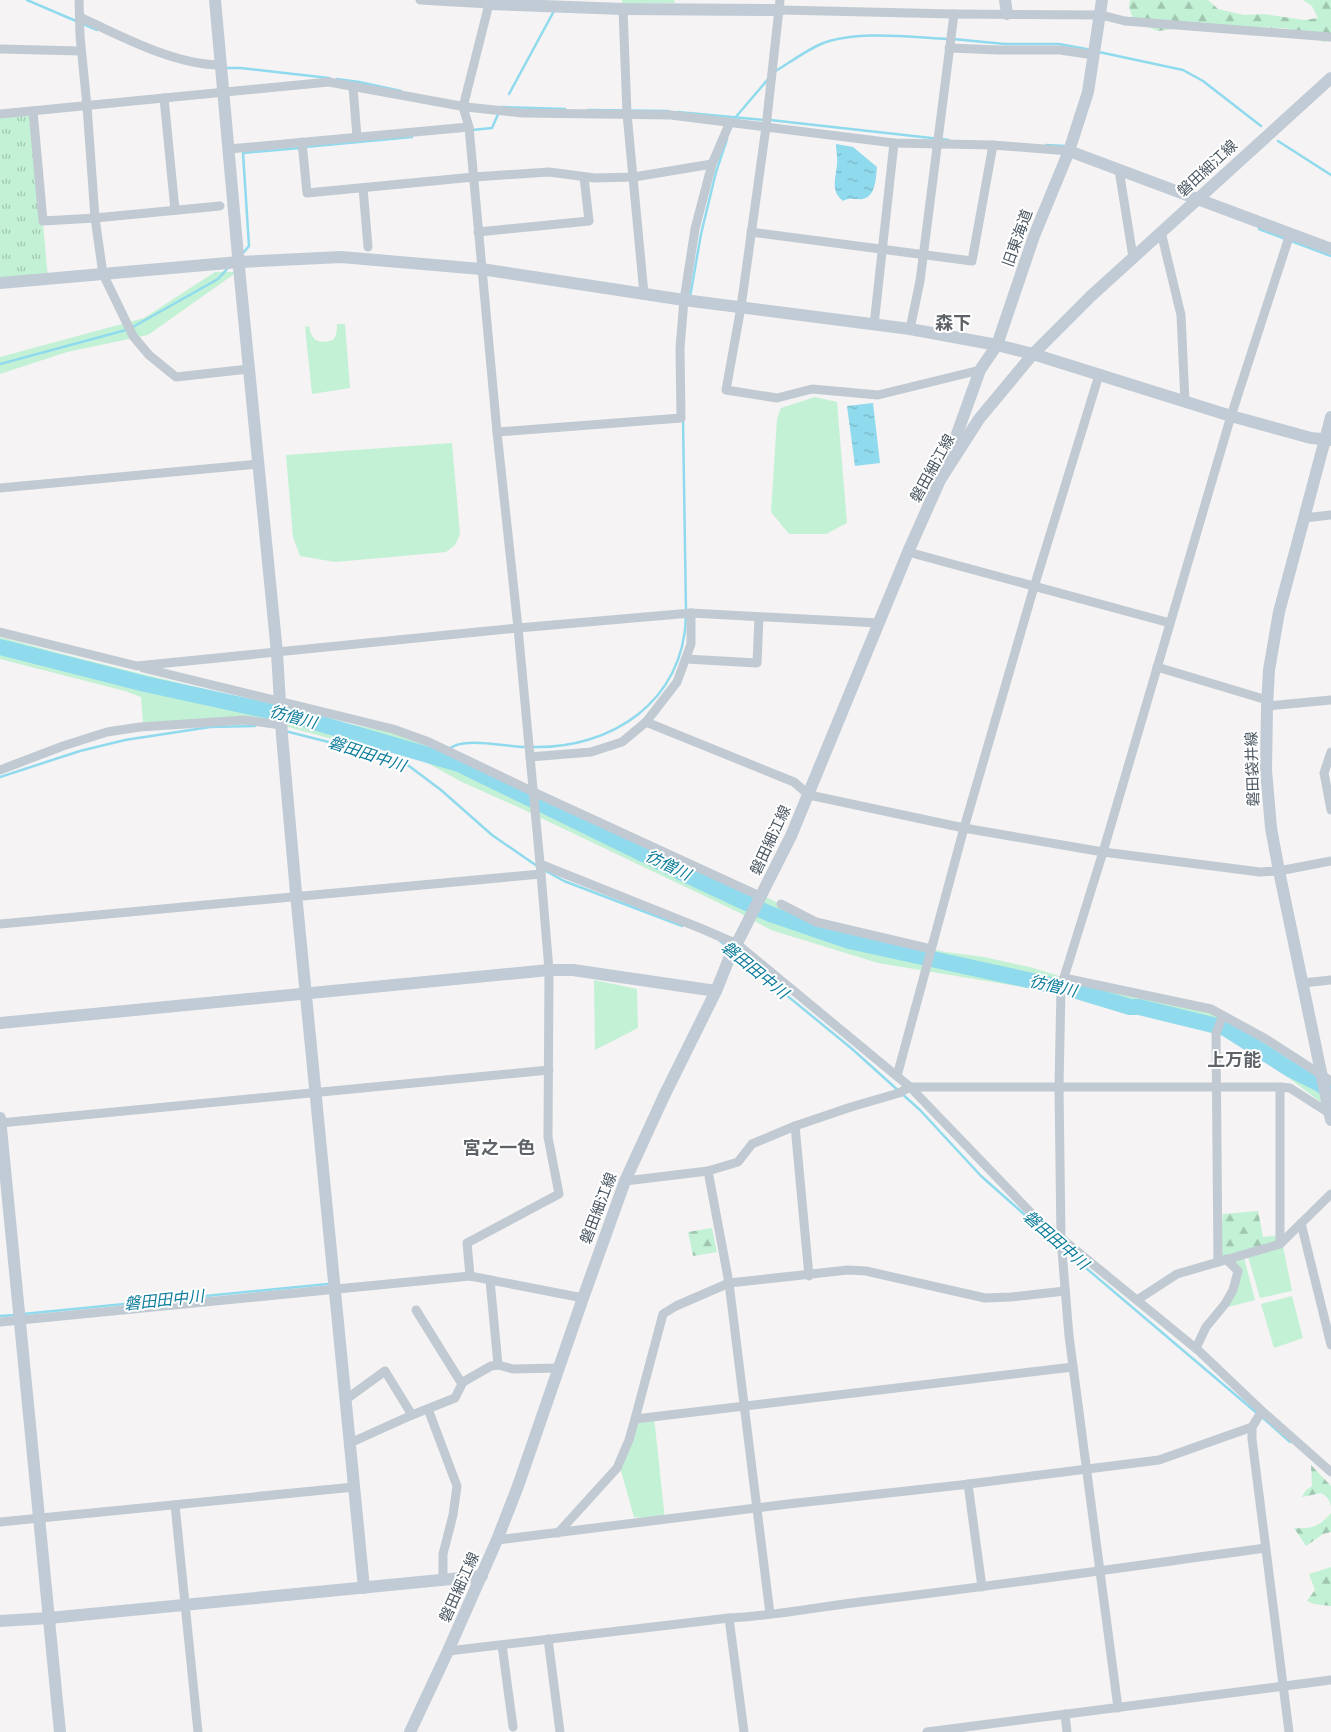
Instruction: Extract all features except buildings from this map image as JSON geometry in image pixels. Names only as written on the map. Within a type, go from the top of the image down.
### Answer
[{"type":"street","points":[[79,0],[95,218],[103,274],[134,336],[149,355],[176,376],[250,369]]},
{"type":"street","points":[[214,0],[277,653],[297,898],[364,1588]]},
{"type":"street","points":[[420,0],[556,3],[622,9],[675,5],[780,5],[954,14],[1101,15],[1125,21],[1331,37]]},
{"type":"street","points":[[1005,0],[1007,14]]},
{"type":"street","name":"旧東海道","points":[[940,480],[980,370],[997,345],[1034,236],[1069,151],[1088,92],[1102,0]]},
{"type":"street","points":[[470,1276],[468,1243],[559,1194],[548,1137],[549,970],[541,869],[518,628],[496,432],[469,127],[463,107],[489,2]]},
{"type":"street","points":[[780,5],[766,127],[741,307],[726,390],[777,398],[812,389],[878,395],[980,370]]},
{"type":"street","points":[[622,9],[627,114],[644,294]]},
{"type":"street","points":[[910,329],[920,282],[954,14]]},
{"type":"street","points":[[80,17],[138,44],[206,65],[220,65]]},
{"type":"street","points":[[949,48],[1095,51]]},
{"type":"street","points":[[0,49],[82,50]]},
{"type":"street","name":"磐田細江線","points":[[410,1732],[497,1540],[518,1486],[625,1181],[809,795],[826,748],[940,480],[979,419],[1033,354],[1133,257],[1331,78]]},
{"type":"street","points":[[0,114],[329,82],[463,107],[523,112],[671,114],[894,143],[993,145],[1069,151],[1331,249]]},
{"type":"street","points":[[353,87],[357,137]]},
{"type":"street","points":[[164,98],[175,210]]},
{"type":"street","points":[[33,111],[43,221],[220,206]]},
{"type":"street","points":[[496,432],[681,418],[680,348],[684,300],[696,230],[712,164],[730,122]]},
{"type":"street","points":[[229,149],[469,127]]},
{"type":"street","points":[[302,142],[307,193],[474,177],[549,172],[595,178],[634,177],[712,164]]},
{"type":"street","points":[[874,325],[894,143]]},
{"type":"street","points":[[751,232],[972,262],[993,145]]},
{"type":"street","points":[[1119,170],[1133,257]]},
{"type":"street","points":[[478,232],[589,221],[584,177]]},
{"type":"street","points":[[363,188],[368,247]]},
{"type":"street","points":[[1161,232],[1181,315],[1185,402]]},
{"type":"street","points":[[1118,1708],[1064,1291],[1061,1239],[1059,1087],[1062,983],[1103,852],[1231,416],[1290,234]]},
{"type":"street","points":[[0,283],[239,262],[341,257],[481,269],[684,300],[910,329],[997,345],[1033,354],[1231,416],[1328,440]]},
{"type":"street","points":[[897,1076],[964,828],[1034,587],[1099,375]]},
{"type":"street","name":"磐田袋井線","points":[[1330,1112],[1325,1078],[1279,871],[1271,828],[1266,770],[1267,703],[1279,612],[1304,518],[1328,440],[1331,417]]},
{"type":"street","points":[[0,488],[258,464]]},
{"type":"street","points":[[1304,518],[1331,515]]},
{"type":"street","points":[[908,552],[1170,623]]},
{"type":"street","points":[[530,757],[591,752],[622,742],[646,722],[677,682],[690,644],[691,613]]},
{"type":"street","points":[[137,666],[518,628],[691,613],[879,623]]},
{"type":"street","points":[[686,659],[757,662],[759,617]]},
{"type":"street","points":[[0,632],[393,729],[429,742],[533,792],[762,896]]},
{"type":"street","points":[[1157,667],[1267,703],[1331,701]]},
{"type":"street","points":[[0,770],[63,746],[107,732],[140,727],[245,720],[282,725]]},
{"type":"street","points":[[646,722],[794,782],[809,795],[964,828],[1103,852],[1260,872],[1279,871],[1331,861]]},
{"type":"street","points":[[1331,752],[1324,773],[1328,775],[1331,810]]},
{"type":"street","points":[[0,924],[297,898],[541,869],[700,928],[737,944],[910,1087],[1034,1216],[1196,1348],[1262,1411],[1331,1472]]},
{"type":"street","points":[[781,904],[816,922],[931,948]]},
{"type":"street","points":[[0,1023],[549,970],[573,970],[716,991]]},
{"type":"street","points":[[1303,983],[1331,980]]},
{"type":"street","points":[[1062,983],[1211,1009],[1266,1039],[1325,1078]]},
{"type":"street","points":[[1222,1260],[1216,1033],[1223,1016]]},
{"type":"street","points":[[0,1123],[549,1070]]},
{"type":"street","points":[[625,1181],[708,1172],[738,1162],[752,1144],[795,1126],[899,1093],[910,1087],[1280,1087],[1290,1088],[1330,1112]]},
{"type":"street","points":[[1280,1087],[1280,1244]]},
{"type":"street","points":[[0,1118],[5,1224],[20,1320],[60,1732]]},
{"type":"street","points":[[795,1126],[809,1276]]},
{"type":"street","points":[[708,1172],[729,1283],[770,1614]]},
{"type":"street","points":[[1138,1300],[1177,1274],[1280,1244],[1331,1194]]},
{"type":"street","points":[[1302,1223],[1331,1345]]},
{"type":"street","points":[[1196,1348],[1206,1327],[1225,1304],[1233,1290],[1238,1271],[1222,1260]]},
{"type":"street","points":[[558,1533],[617,1468],[629,1440],[664,1314],[676,1306],[729,1283],[809,1276],[848,1270],[866,1271],[985,1298],[1011,1298],[1064,1291]]},
{"type":"street","points":[[0,1322],[470,1276],[583,1298]]},
{"type":"street","points":[[490,1280],[498,1365]]},
{"type":"street","points":[[416,1310],[462,1384]]},
{"type":"street","points":[[350,1443],[455,1398],[462,1384],[491,1366],[498,1365],[513,1369],[558,1368]]},
{"type":"street","points":[[635,1419],[1073,1367]]},
{"type":"street","points":[[345,1400],[385,1370],[412,1415]]},
{"type":"street","points":[[428,1409],[457,1486],[453,1515],[443,1554],[443,1580]]},
{"type":"street","points":[[1262,1411],[1252,1427],[1265,1548],[1289,1732]]},
{"type":"street","points":[[497,1540],[1159,1460],[1252,1427]]},
{"type":"street","points":[[968,1484],[982,1587]]},
{"type":"street","points":[[0,1522],[354,1487]]},
{"type":"street","points":[[175,1505],[198,1732]]},
{"type":"street","points":[[448,1651],[770,1614],[1265,1548]]},
{"type":"street","points":[[0,1621],[49,1618],[482,1576]]},
{"type":"street","points":[[730,1618],[744,1732]]},
{"type":"street","points":[[548,1639],[560,1732]]},
{"type":"street","points":[[502,1644],[513,1727]]},
{"type":"street","points":[[927,1732],[1331,1680]]},
{"type":"street","points":[[1064,1714],[1067,1732]]},
{"type":"green space","points":[[622,0],[674,0],[675,3],[622,4]]},
{"type":"green space","points":[[1130,0],[1208,0],[1218,9],[1244,15],[1263,14],[1305,20],[1318,18],[1312,6],[1303,0],[1331,0],[1331,40],[1324,42],[1310,35],[1285,28],[1196,26],[1158,31],[1134,22],[1129,7]]},
{"type":"green space","points":[[33,111],[48,279],[0,284],[0,114]]},
{"type":"green space","points":[[215,272],[237,272],[148,335],[67,352],[0,374],[0,357],[144,318]]},
{"type":"green space","points":[[337,324],[345,324],[350,388],[312,394],[305,327],[309,326],[311,334],[317,341],[324,342],[334,338],[337,332]]},
{"type":"green space","points":[[815,397],[837,402],[847,523],[826,534],[789,534],[771,512],[777,419],[781,408]]},
{"type":"green space","points":[[452,443],[460,534],[455,545],[446,552],[335,562],[300,556],[293,537],[286,455]]},
{"type":"green space","points":[[0,637],[331,720],[402,732],[785,906],[816,922],[945,952],[984,957],[1030,967],[1072,980],[1211,1009],[1331,1081],[1331,1110],[1269,1063],[1242,1039],[1216,1033],[1139,1007],[1110,1005],[1064,994],[878,963],[771,930],[740,913],[462,782],[418,758],[328,738],[281,725],[245,720],[143,723],[141,697],[125,691],[0,659]]},
{"type":"green space","points":[[594,980],[637,989],[638,1028],[595,1050]]},
{"type":"green space","points":[[1258,1211],[1263,1237],[1280,1235],[1280,1244],[1222,1260],[1221,1234],[1223,1214]]},
{"type":"green space","points":[[712,1228],[717,1252],[693,1256],[688,1232]]},
{"type":"green space","points":[[1283,1246],[1292,1291],[1260,1298],[1247,1253]]},
{"type":"green space","points":[[1243,1254],[1255,1300],[1228,1307],[1238,1271],[1230,1258]]},
{"type":"green space","points":[[1292,1296],[1303,1338],[1274,1348],[1261,1304]]},
{"type":"green space","points":[[654,1417],[665,1520],[634,1517],[619,1464],[635,1419]]},
{"type":"green space","points":[[1311,1465],[1331,1486],[1331,1507],[1328,1498],[1321,1493],[1302,1497],[1306,1490],[1312,1486]]},
{"type":"green space","points":[[1331,1513],[1331,1532],[1323,1534],[1306,1546],[1294,1528],[1315,1526]]},
{"type":"green space","points":[[1331,1567],[1331,1606],[1314,1604],[1307,1601],[1315,1590],[1309,1574]]},
{"type":"water","points":[[836,144],[853,147],[877,167],[873,190],[867,197],[843,201],[836,193]]},
{"type":"water","points":[[873,403],[880,463],[855,466],[847,406]]},
{"type":"waterway","points":[[27,0],[97,30]]},
{"type":"waterway","points":[[509,94],[554,11]]},
{"type":"waterway","points":[[774,72],[821,44],[850,37],[900,36],[947,39]]},
{"type":"waterway","points":[[953,39],[1005,44],[1059,44],[1092,50]]},
{"type":"waterway","points":[[1099,52],[1183,70],[1203,81],[1261,126]]},
{"type":"waterway","points":[[226,68],[329,78]]},
{"type":"waterway","points":[[735,118],[769,78]]},
{"type":"waterway","points":[[337,79],[401,91]]},
{"type":"waterway","points":[[501,107],[565,109]]},
{"type":"waterway","points":[[588,110],[668,111]]},
{"type":"waterway","points":[[472,130],[492,128],[499,112]]},
{"type":"waterway","points":[[678,112],[765,120]]},
{"type":"waterway","points":[[770,120],[949,140]]},
{"type":"waterway","points":[[305,147],[412,137]]},
{"type":"waterway","points":[[690,297],[701,234],[716,172],[727,139]]},
{"type":"waterway","points":[[1278,141],[1331,175]]},
{"type":"waterway","points":[[1046,145],[1066,146]]},
{"type":"waterway","points":[[243,253],[249,246],[243,153],[300,148]]},
{"type":"waterway","points":[[1259,229],[1331,256]]},
{"type":"waterway","points":[[131,328],[218,279],[228,268]]},
{"type":"waterway","points":[[0,364],[126,330]]},
{"type":"waterway","points":[[683,419],[686,611]]},
{"type":"waterway","points":[[532,747],[561,745],[589,739],[615,729],[638,714],[657,696],[672,673],[682,646],[686,616]]},
{"type":"waterway","name":"彷僧川","points":[[0,647],[145,684],[297,717],[459,764],[770,914],[849,941],[1074,990],[1130,1007],[1139,1007],[1225,1028],[1288,1068],[1318,1083],[1331,1092]]},
{"type":"waterway","name":"磐田田中川","points":[[0,777],[80,751],[125,740],[210,727],[255,726]]},
{"type":"waterway","name":"磐田田中川","points":[[285,731],[384,756],[409,766],[441,790],[492,835],[537,866]]},
{"type":"waterway","points":[[449,749],[464,743],[526,747]]},
{"type":"waterway","name":"彷僧川","points":[[439,759],[445,753]]},
{"type":"waterway","name":"磐田田中川","points":[[544,870],[564,881],[682,926]]},
{"type":"waterway","name":"磐田田中川","points":[[720,941],[729,948]]},
{"type":"waterway","name":"磐田田中川","points":[[735,953],[851,1048],[920,1110],[981,1176],[1060,1246]]},
{"type":"waterway","name":"磐田田中川","points":[[1066,1251],[1258,1414]]},
{"type":"waterway","name":"磐田田中川","points":[[23,1314],[328,1284]]},
{"type":"waterway","name":"磐田田中川","points":[[0,1316],[15,1315]]},
{"type":"waterway","name":"磐田田中川","points":[[1262,1417],[1290,1442]]},
{"type":"district","name":"森下","points":[[953,322]]},
{"type":"district","name":"上万能","points":[[1234,1059]]},
{"type":"district","name":"宮之一色","points":[[499,1147]]}]
